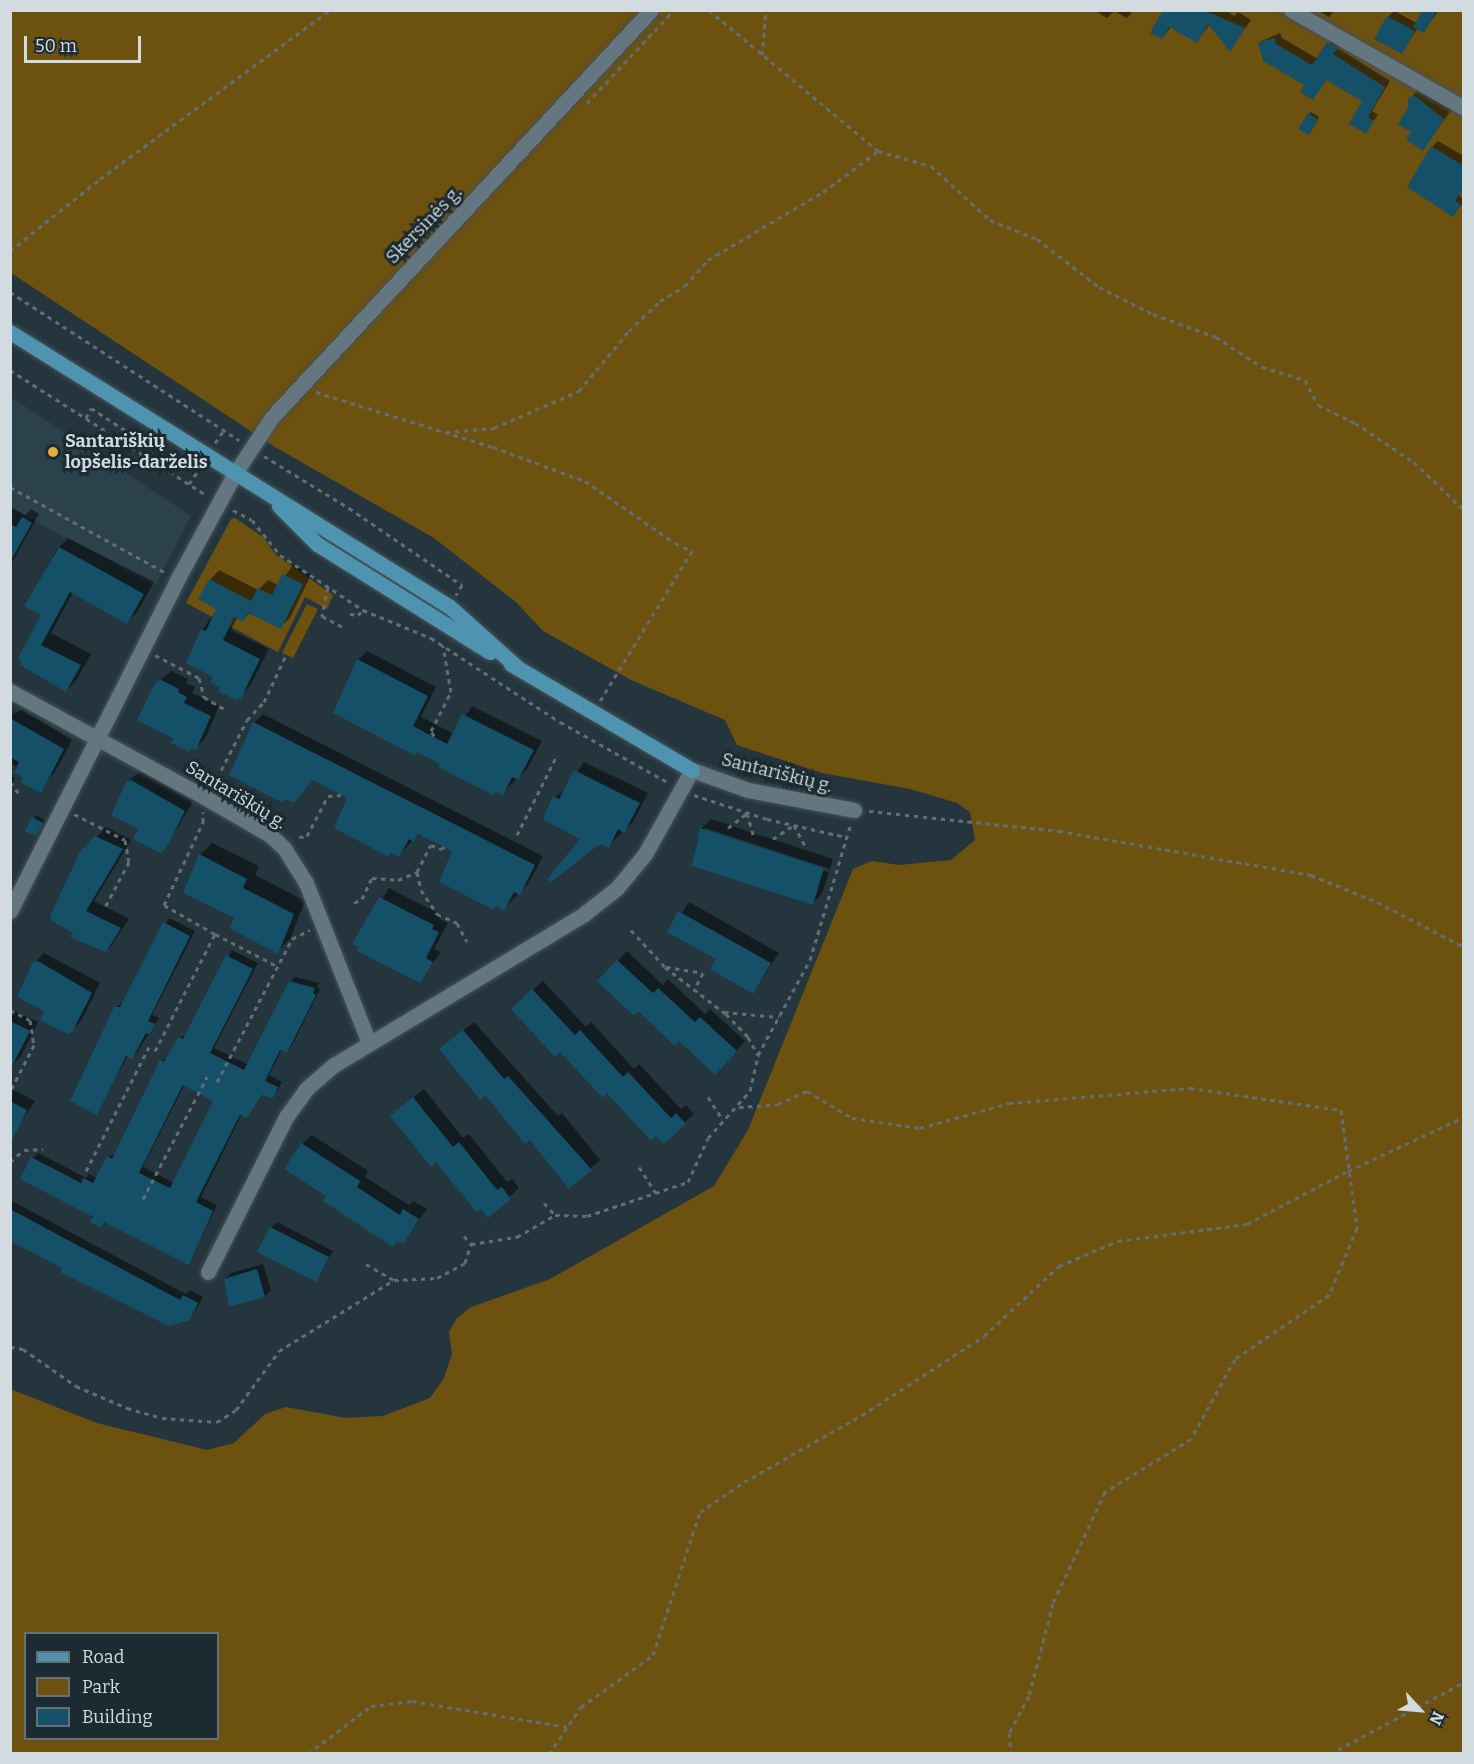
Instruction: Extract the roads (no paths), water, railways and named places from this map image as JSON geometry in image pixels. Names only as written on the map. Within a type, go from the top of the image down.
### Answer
[{"type":"main road","name":"Santariškių g.","points":[[10,332],[234,475],[273,499],[300,511],[450,607],[518,668]]},
{"type":"main road","name":"Santariškių g.","points":[[273,499],[317,544],[591,714],[692,770]]},
{"type":"street","name":"Skersinės g.","points":[[10,911],[142,648],[234,475],[319,363],[651,10]]},
{"type":"street","points":[[1291,10],[1464,108]]},
{"type":"street","name":"Santariškių g.","points":[[10,691],[206,798],[284,848],[306,883],[369,1042]]},
{"type":"street","points":[[208,1272],[298,1100],[318,1078],[369,1042],[584,914],[616,888],[651,846],[692,770]]},
{"type":"street","name":"Santariškių g.","points":[[692,770],[748,790],[854,810]]},
{"type":"place","name":"Santariškių lopšelis-darželis","points":[[53,452]]}]
